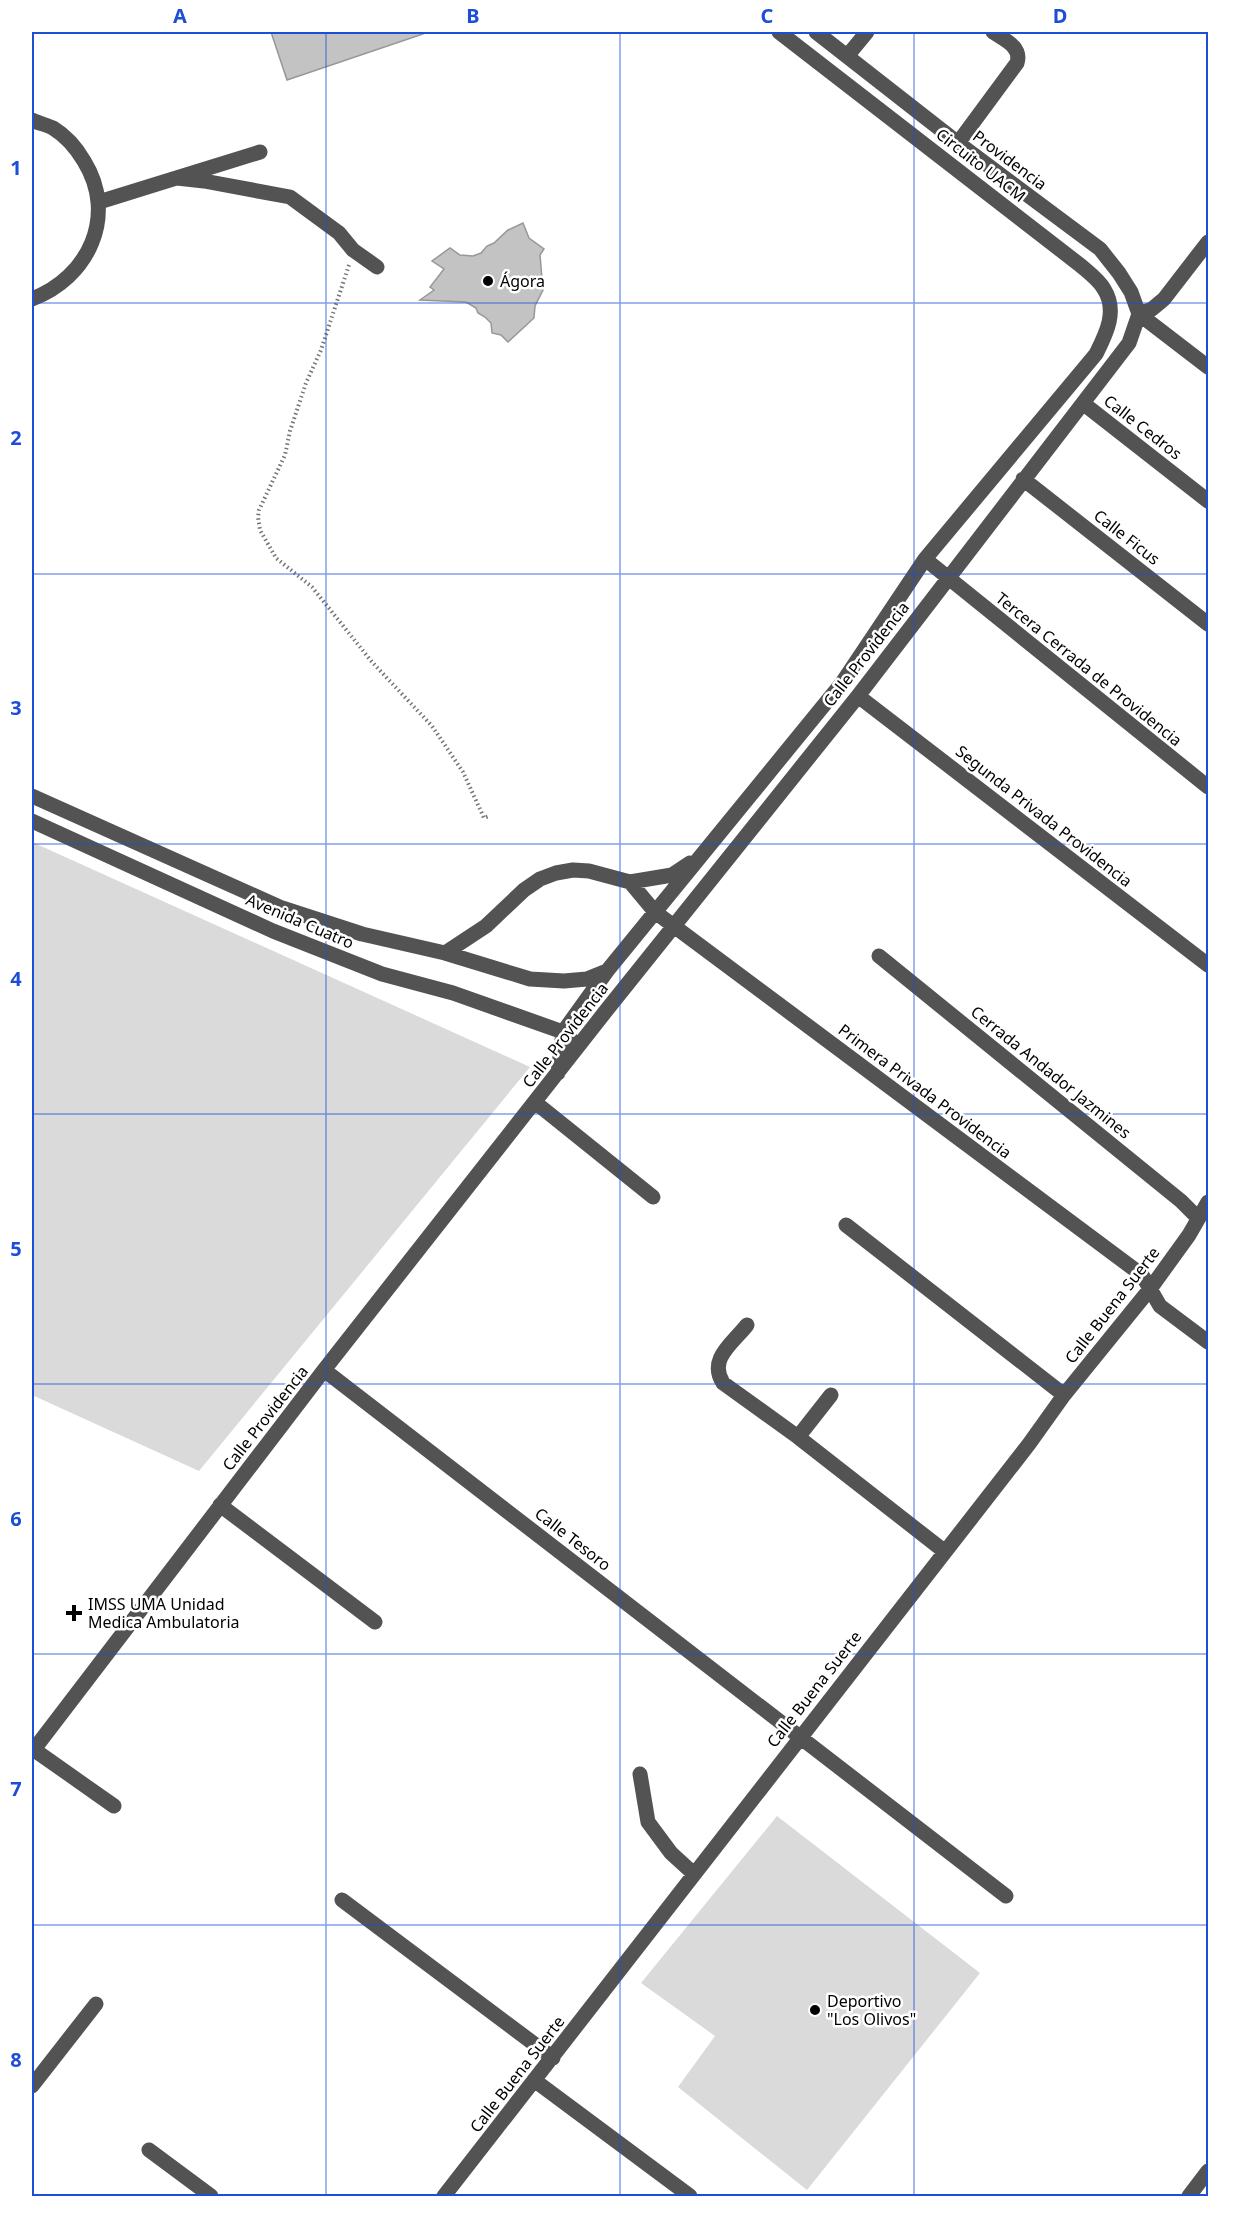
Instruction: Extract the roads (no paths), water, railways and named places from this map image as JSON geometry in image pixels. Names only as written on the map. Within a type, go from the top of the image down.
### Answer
[{"type":"street","name":"Circuito UACM","points":[[779,32],[1080,265],[1105,290],[1111,309],[1108,332],[1096,354]]},
{"type":"street","name":"Providencia","points":[[816,32],[958,143],[1100,249],[1131,292],[1139,314]]},
{"type":"street","points":[[848,55],[867,32]]},
{"type":"street","points":[[958,143],[1017,63],[1019,56],[1016,49],[993,32]]},
{"type":"street","points":[[32,120],[53,128],[76,148],[92,173],[99,202],[97,227],[89,251],[75,272],[56,288],[32,299]]},
{"type":"street","points":[[99,202],[260,152]]},
{"type":"street","points":[[177,178],[290,197],[339,233],[353,250],[377,267]]},
{"type":"street","points":[[1139,314],[1152,309],[1164,299],[1209,242]]},
{"type":"street","name":"Calle Providencia","points":[[32,1750],[324,1370],[674,925],[858,696],[1023,479],[1084,404],[1129,343],[1139,314]]},
{"type":"street","points":[[1139,314],[1209,367]]},
{"type":"street","name":"Calle Providencia","points":[[563,1032],[607,971],[842,684],[925,559],[1096,354]]},
{"type":"street","name":"Calle Cedros","points":[[1084,404],[1209,501]]},
{"type":"street","name":"Calle Ficus","points":[[1023,479],[1209,624]]},
{"type":"street","name":"Tercera Cerrada de Providencia","points":[[925,559],[1209,787]]},
{"type":"street","name":"Segunda Privada Providencia","points":[[858,696],[1209,965]]},
{"type":"street","name":"Avenida Cuatro","points":[[32,796],[282,908],[363,934],[445,953],[530,979],[564,981],[586,979],[607,971]]},
{"type":"street","name":"Avenida Cuatro","points":[[32,821],[273,931],[382,974],[453,993],[563,1032],[581,1045]]},
{"type":"street","points":[[445,953],[486,926],[524,890],[540,879],[573,870],[589,871],[630,882],[672,875],[705,853]]},
{"type":"street","name":"Primera Privada Providencia","points":[[630,882],[655,912],[1142,1275],[1160,1306],[1209,1342]]},
{"type":"street","name":"Cerrada Andador Jazmines","points":[[879,956],[1181,1201],[1198,1218]]},
{"type":"street","points":[[558,1073],[563,1032]]},
{"type":"street","points":[[536,1103],[653,1197]]},
{"type":"street","name":"Calle Buena Suerte","points":[[444,2196],[1029,1444],[1064,1395],[1150,1290],[1189,1235],[1208,1203]]},
{"type":"street","points":[[846,1225],[1064,1395]]},
{"type":"street","points":[[747,1325],[718,1361],[717,1373],[723,1383],[798,1437],[944,1551]]},
{"type":"street","name":"Calle Tesoro","points":[[324,1370],[1006,1896]]},
{"type":"street","points":[[798,1437],[831,1395]]},
{"type":"street","points":[[220,1505],[375,1622]]},
{"type":"street","points":[[32,1750],[114,1806]]},
{"type":"street","points":[[640,1774],[648,1822],[670,1853],[694,1874]]},
{"type":"street","points":[[342,1900],[553,2058]]},
{"type":"street","points":[[32,2086],[96,2004]]},
{"type":"street","points":[[32,2060],[44,2070]]},
{"type":"street","points":[[534,2080],[690,2196]]},
{"type":"street","points":[[149,2150],[211,2196]]},
{"type":"street","points":[[1189,2196],[1209,2171]]},
{"type":"place","name":"Ágora","points":[[488,281]]},
{"type":"place","name":"IMSS UMA Unidad Medica Ambulatoria","points":[[74,1613]]},
{"type":"place","name":"Deportivo \"Los Olivos\"","points":[[815,2010]]}]
